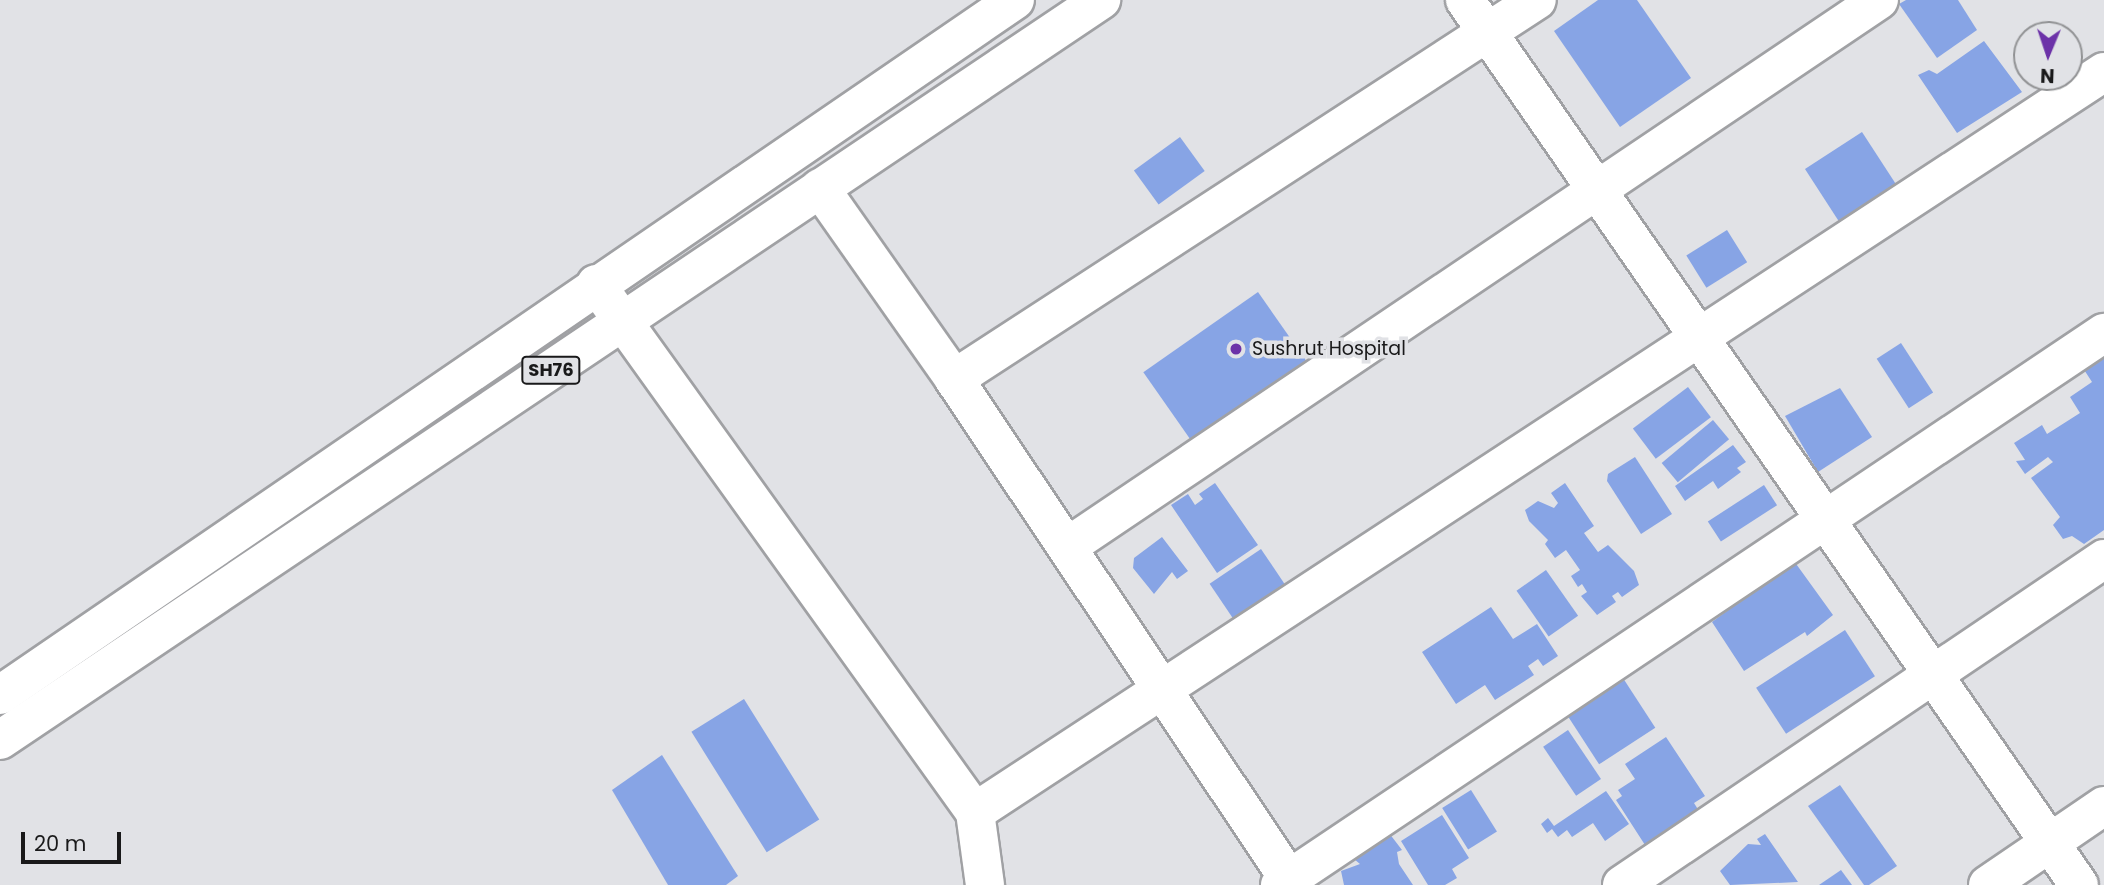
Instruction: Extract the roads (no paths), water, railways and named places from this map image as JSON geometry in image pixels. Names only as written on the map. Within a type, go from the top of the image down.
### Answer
[{"type":"street","name":"SH76","points":[[0,695],[596,284],[1015,0]]},
{"type":"street","name":"SH76","points":[[0,740],[1101,0]]},
{"type":"street","points":[[1465,0],[2078,885]]},
{"type":"street","points":[[954,379],[1537,0]]},
{"type":"street","points":[[1067,547],[1879,0]]},
{"type":"street","points":[[975,812],[1164,692],[2104,72]]},
{"type":"street","points":[[820,188],[954,379],[1067,547],[1287,883],[2104,333]]},
{"type":"street","points":[[596,284],[975,812],[985,885]]},
{"type":"street","points":[[1622,885],[2104,559]]},
{"type":"street","points":[[1988,885],[2104,806]]},
{"type":"place","name":"Sushrut Hospital","points":[[1236,349]]}]
